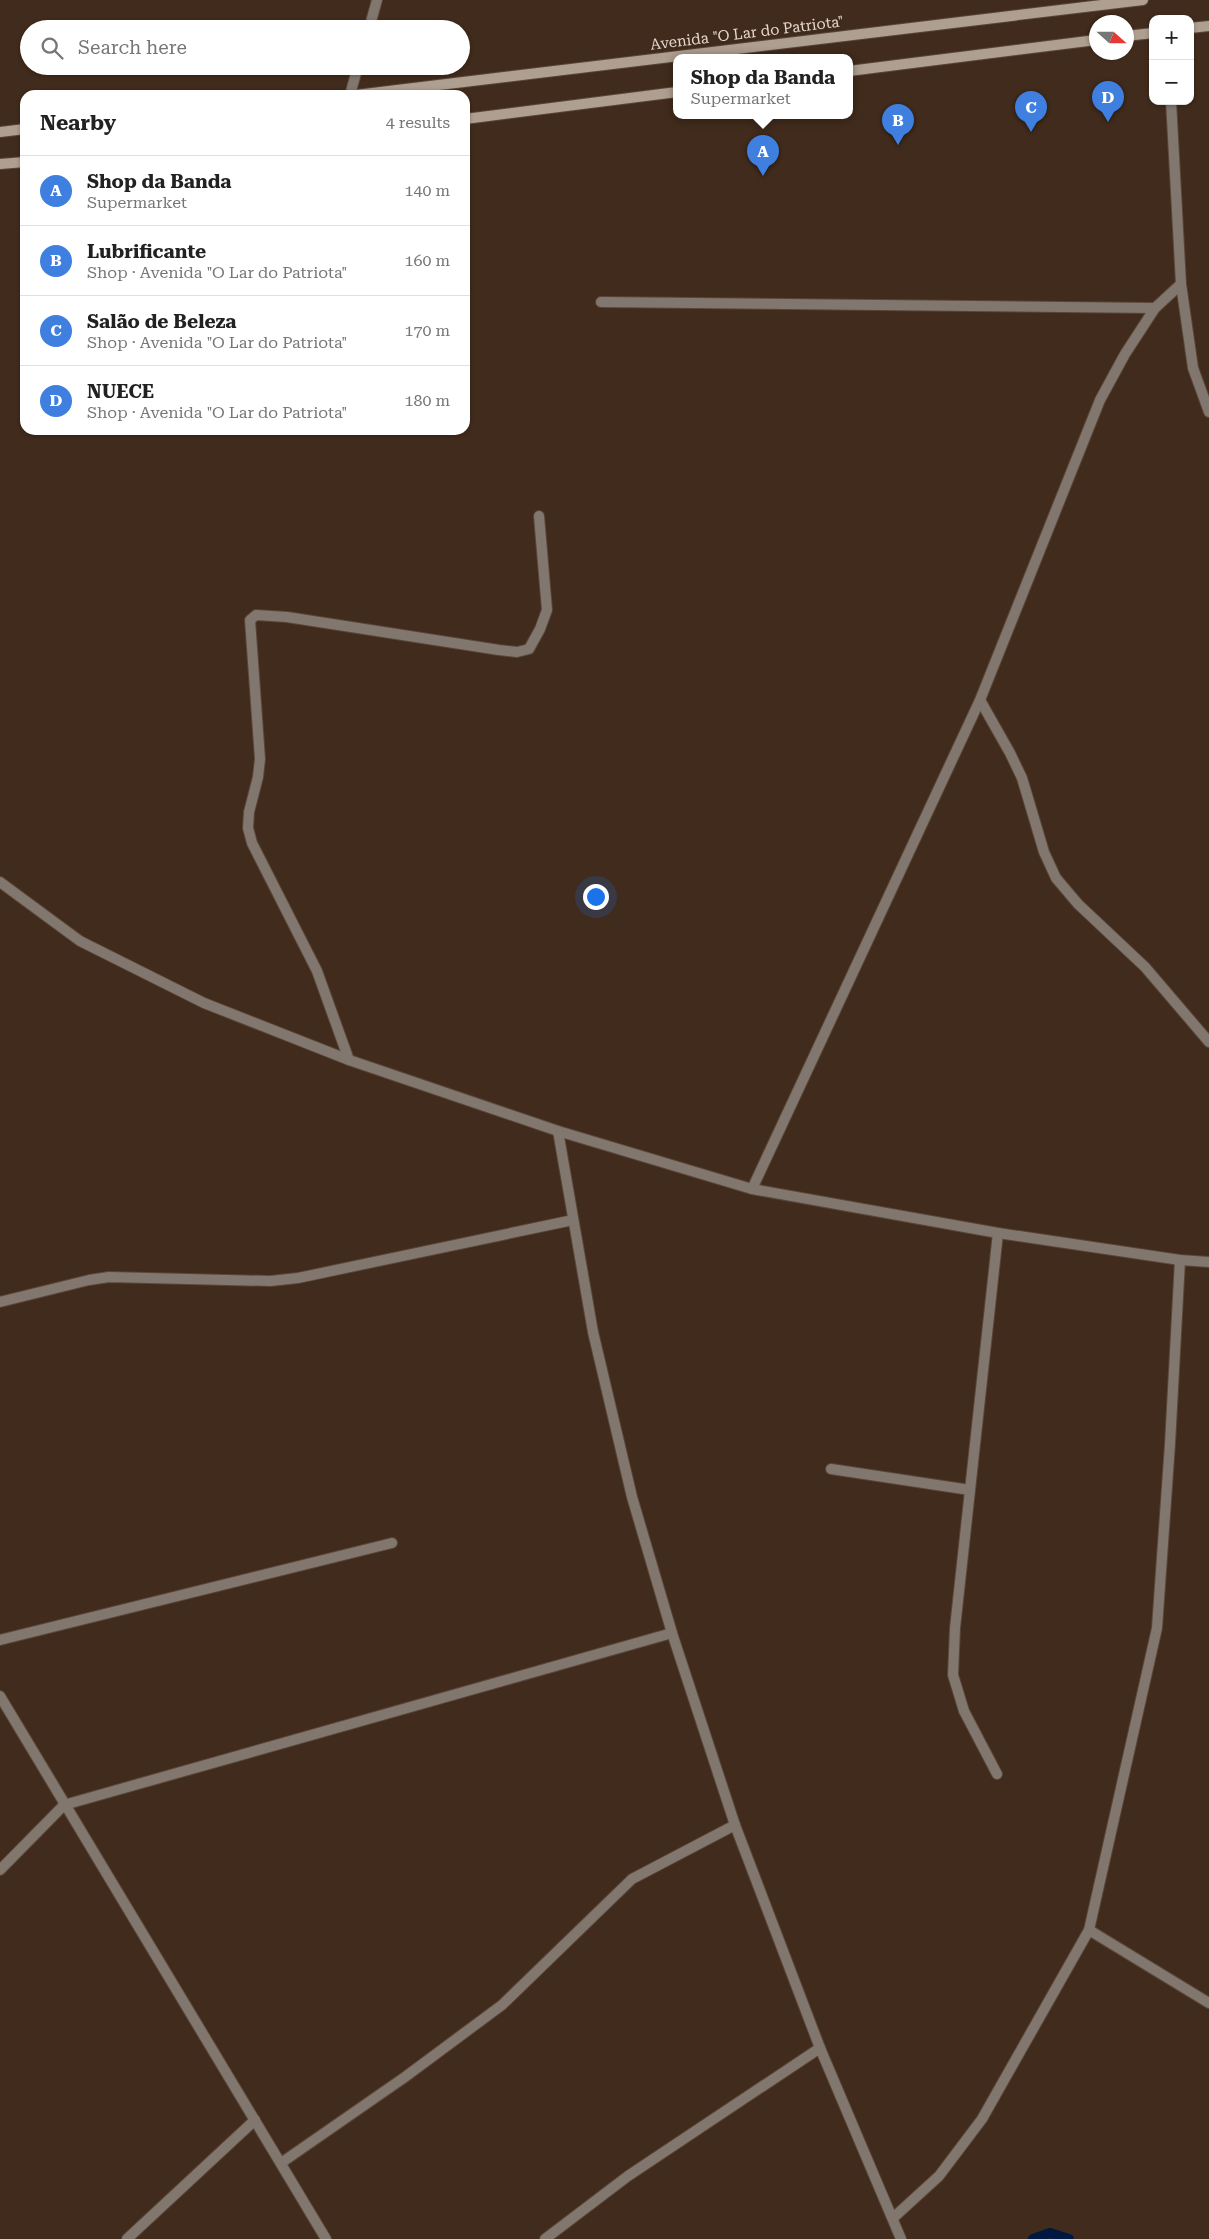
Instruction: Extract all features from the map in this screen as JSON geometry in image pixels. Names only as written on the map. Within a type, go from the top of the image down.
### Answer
[{"type":"main road","name":"Avenida \"O Lar do Patriota\"","points":[[696,54],[1143,0]]},
{"type":"main road","points":[[1194,28],[1209,26]]},
{"type":"main road","points":[[1134,35],[1149,33]]},
{"type":"main road","points":[[853,70],[1089,41]]},
{"type":"main road","name":"Avenida \"O Lar do Patriota\"","points":[[397,90],[673,57]]},
{"type":"main road","points":[[470,118],[673,93]]},
{"type":"main road","points":[[0,132],[20,130]]},
{"type":"main road","points":[[0,164],[20,162]]},
{"type":"street","points":[[371,20],[377,0]]},
{"type":"street","points":[[351,90],[356,75]]},
{"type":"street","points":[[1171,105],[1180,284],[1193,368],[1209,412]]},
{"type":"street","points":[[752,1189],[980,700],[1100,400],[1125,354],[1155,308],[1180,284]]},
{"type":"street","points":[[602,302],[1155,308]]},
{"type":"street","points":[[349,1060],[317,972],[252,843],[248,828],[260,759],[250,620],[256,615],[287,617],[498,650],[517,652],[529,648],[540,630],[547,610],[539,516]]},
{"type":"street","points":[[980,700],[1022,778],[1044,852],[1056,878],[1078,904],[1145,967],[1209,1042]]},
{"type":"street","points":[[0,882],[80,941],[204,1003],[349,1060],[558,1131],[752,1189],[998,1233],[1180,1260],[1209,1262]]},
{"type":"street","points":[[558,1131],[593,1332],[632,1497],[672,1633],[735,1825],[820,2048],[893,2218],[900,2239]]},
{"type":"street","points":[[0,1302],[89,1280],[109,1277],[270,1280],[298,1278],[573,1220]]},
{"type":"street","points":[[997,1774],[964,1711],[954,1675],[955,1628],[998,1233]]},
{"type":"street","points":[[893,2218],[939,2176],[982,2120],[1089,1930],[1157,1628],[1180,1260]]},
{"type":"street","points":[[831,1469],[970,1490]]},
{"type":"street","points":[[0,1640],[392,1543]]},
{"type":"street","points":[[0,1870],[64,1805],[672,1633]]},
{"type":"street","points":[[0,1696],[326,2239]]},
{"type":"street","points":[[281,2162],[405,2078],[502,2005],[632,1880],[735,1825]]},
{"type":"street","points":[[1089,1930],[1209,2003]]},
{"type":"street","points":[[545,2239],[628,2176],[820,2048]]},
{"type":"street","points":[[127,2239],[255,2120]]},
{"type":"waterway","points":[[1033,2239],[1050,2233],[1069,2239]]},
{"type":"place","name":"NUECE","points":[[1108,122]]},
{"type":"place","name":"Salão de Beleza","points":[[1031,132]]},
{"type":"place","name":"Lubrificante","points":[[898,145]]},
{"type":"place","name":"Shop da Banda","points":[[763,176]]}]
